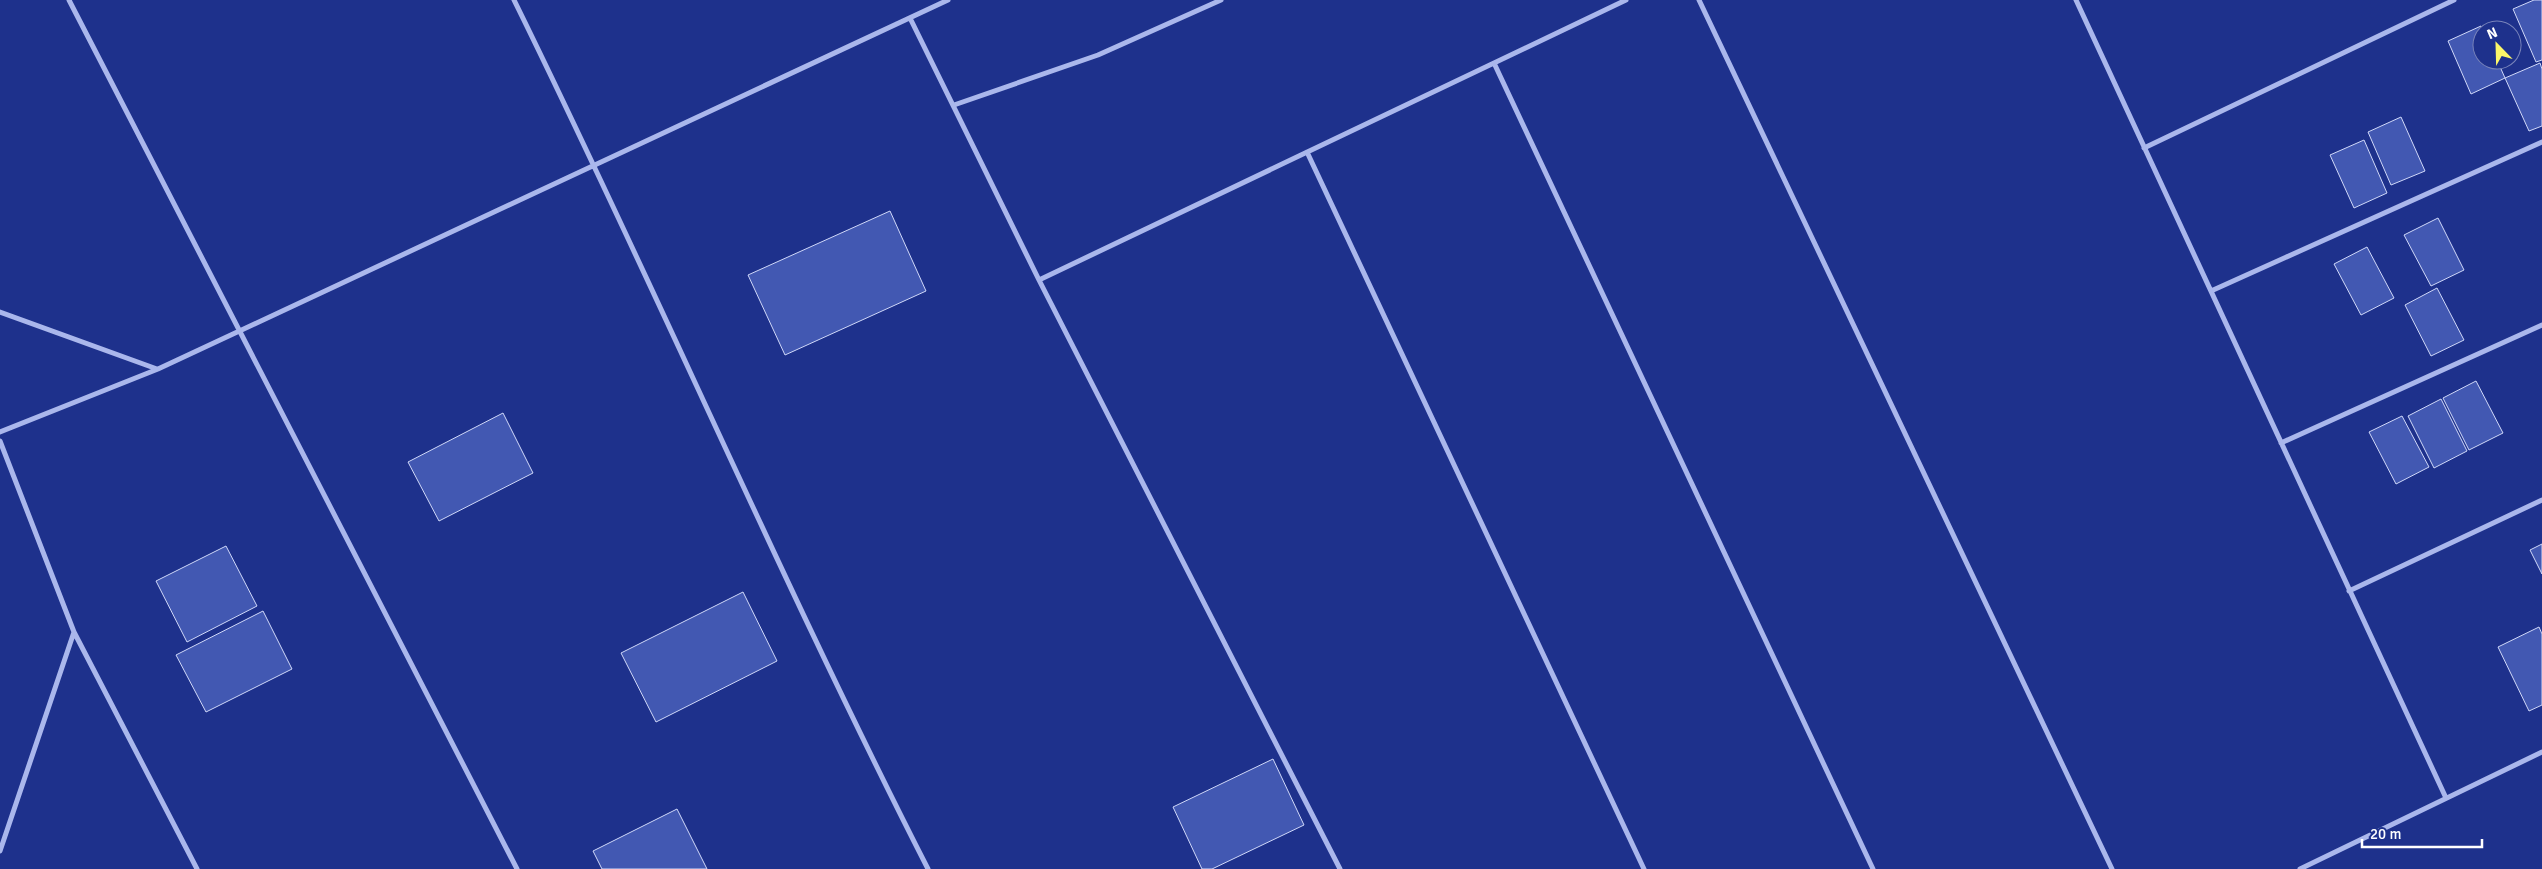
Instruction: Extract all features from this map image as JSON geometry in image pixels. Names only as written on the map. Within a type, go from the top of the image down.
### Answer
[{"type":"street","points":[[69,0],[517,869]]},
{"type":"street","points":[[514,0],[595,164],[857,730],[928,869]]},
{"type":"street","points":[[0,432],[158,369],[948,0]]},
{"type":"street","points":[[954,105],[1098,56],[1222,0]]},
{"type":"street","points":[[1040,280],[1626,0]]},
{"type":"street","points":[[1699,0],[2112,869]]},
{"type":"street","points":[[2076,0],[2446,798]]},
{"type":"street","points":[[2144,148],[2454,0]]},
{"type":"street","points":[[910,18],[1040,280],[1340,869]]},
{"type":"street","points":[[1494,63],[1873,869]]},
{"type":"street","points":[[2211,292],[2542,142]]},
{"type":"street","points":[[1307,152],[1644,869]]},
{"type":"street","points":[[0,312],[158,369]]},
{"type":"street","points":[[2281,443],[2542,325]]},
{"type":"street","points":[[0,441],[74,632],[197,869]]},
{"type":"street","points":[[2349,591],[2542,500]]},
{"type":"street","points":[[0,851],[74,632]]},
{"type":"street","points":[[2300,869],[2542,752]]},
{"type":"building","points":[[2534,0],[2542,0],[2542,60],[2536,62],[2522,30],[2522,20],[2518,20],[2513,9]]},
{"type":"building","points":[[2472,30],[2472,70],[2501,70],[2505,78],[2471,94],[2448,41]]},
{"type":"building","points":[[2540,63],[2542,69],[2542,126],[2529,131],[2505,78]]},
{"type":"building","points":[[2401,117],[2425,171],[2391,185],[2368,132]]},
{"type":"building","points":[[2364,140],[2387,193],[2354,208],[2330,155]]},
{"type":"building","points":[[890,211],[926,291],[785,355],[748,275]]},
{"type":"building","points":[[2438,218],[2464,270],[2431,286],[2404,235]]},
{"type":"building","points":[[2367,247],[2394,298],[2361,315],[2334,264]]},
{"type":"building","points":[[2437,288],[2464,340],[2431,356],[2405,305]]},
{"type":"building","points":[[2476,381],[2503,433],[2469,450],[2443,398]]},
{"type":"building","points":[[2441,399],[2467,451],[2434,468],[2408,416]]},
{"type":"building","points":[[503,413],[533,473],[439,521],[408,462]]},
{"type":"building","points":[[2402,416],[2429,467],[2396,484],[2369,432]]},
{"type":"building","points":[[2542,544],[2542,574],[2530,550]]},
{"type":"building","points":[[226,546],[257,606],[187,642],[156,581]]},
{"type":"building","points":[[743,592],[777,661],[656,722],[621,653]]},
{"type":"building","points":[[263,611],[292,669],[206,712],[176,655]]},
{"type":"building","points":[[2539,627],[2542,634],[2542,705],[2529,711],[2498,647]]},
{"type":"building","points":[[1273,759],[1304,825],[1212,869],[1202,869],[1173,807]]},
{"type":"building","points":[[677,809],[707,869],[602,869],[593,851]]}]
